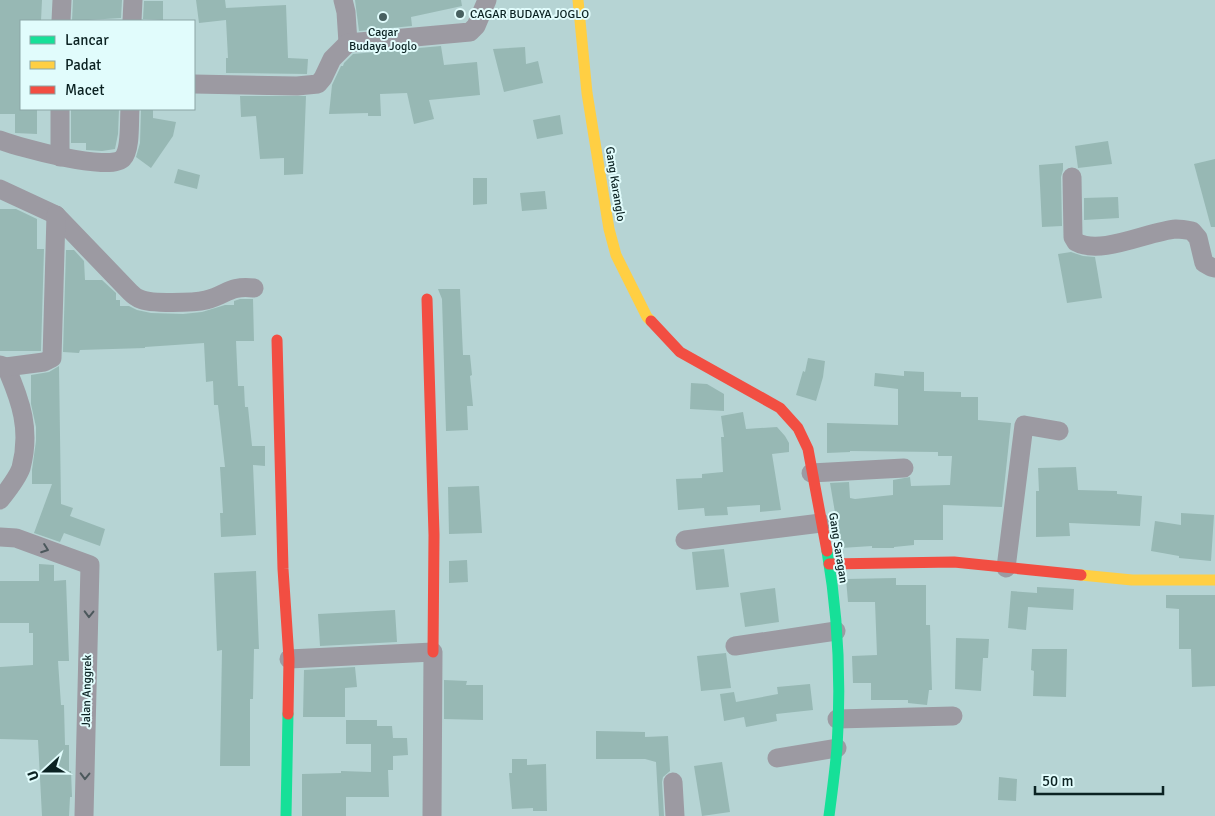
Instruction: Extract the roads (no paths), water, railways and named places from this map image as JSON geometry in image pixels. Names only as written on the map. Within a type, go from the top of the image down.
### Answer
[{"type":"street","points":[[61,20],[62,0]]},
{"type":"street","points":[[132,20],[133,0]]},
{"type":"street","points":[[343,0],[346,12],[348,42]]},
{"type":"street","points":[[195,84],[297,86],[318,84],[332,59],[348,42],[470,32],[476,26],[487,0]]},
{"type":"street","name":"Gang Karanglo","points":[[578,0],[587,93],[609,229],[616,255],[647,317],[680,352]]},
{"type":"street","points":[[60,110],[60,157]]},
{"type":"street","points":[[0,140],[60,157],[107,163],[122,160],[127,152],[130,110]]},
{"type":"street","points":[[1072,177],[1074,237],[1076,242],[1081,245],[1098,246],[1176,229],[1192,231],[1198,238],[1204,263],[1215,268]]},
{"type":"street","points":[[0,189],[56,215],[130,292],[141,300],[195,302],[208,300],[230,289],[241,286],[254,288]]},
{"type":"street","points":[[0,500],[20,469],[26,433],[24,415],[3,366],[44,362],[52,358],[56,215]]},
{"type":"street","points":[[427,299],[434,535],[432,816]]},
{"type":"street","points":[[277,340],[283,569],[289,659],[286,816]]},
{"type":"street","name":"Gang Saragan","points":[[680,352],[780,408],[798,428],[808,449],[829,564],[836,631],[838,688],[837,748],[830,816]]},
{"type":"street","points":[[1006,568],[1024,425],[1059,431]]},
{"type":"street","points":[[811,472],[904,468]]},
{"type":"street","points":[[685,540],[821,523]]},
{"type":"street","name":"Jalan Anggrek","points":[[0,537],[16,538],[90,565],[84,816]]},
{"type":"street","points":[[829,564],[954,562],[1132,580],[1215,580]]},
{"type":"street","points":[[735,646],[836,631]]},
{"type":"street","points":[[289,659],[433,652]]},
{"type":"street","points":[[837,719],[953,716]]},
{"type":"street","points":[[777,758],[837,748]]},
{"type":"street","points":[[673,782],[676,816]]},
{"type":"place","name":"CAGAR BUDAYA JOGLO","points":[[460,14]]},
{"type":"place","name":"Cagar Budaya Joglo","points":[[383,17]]}]
